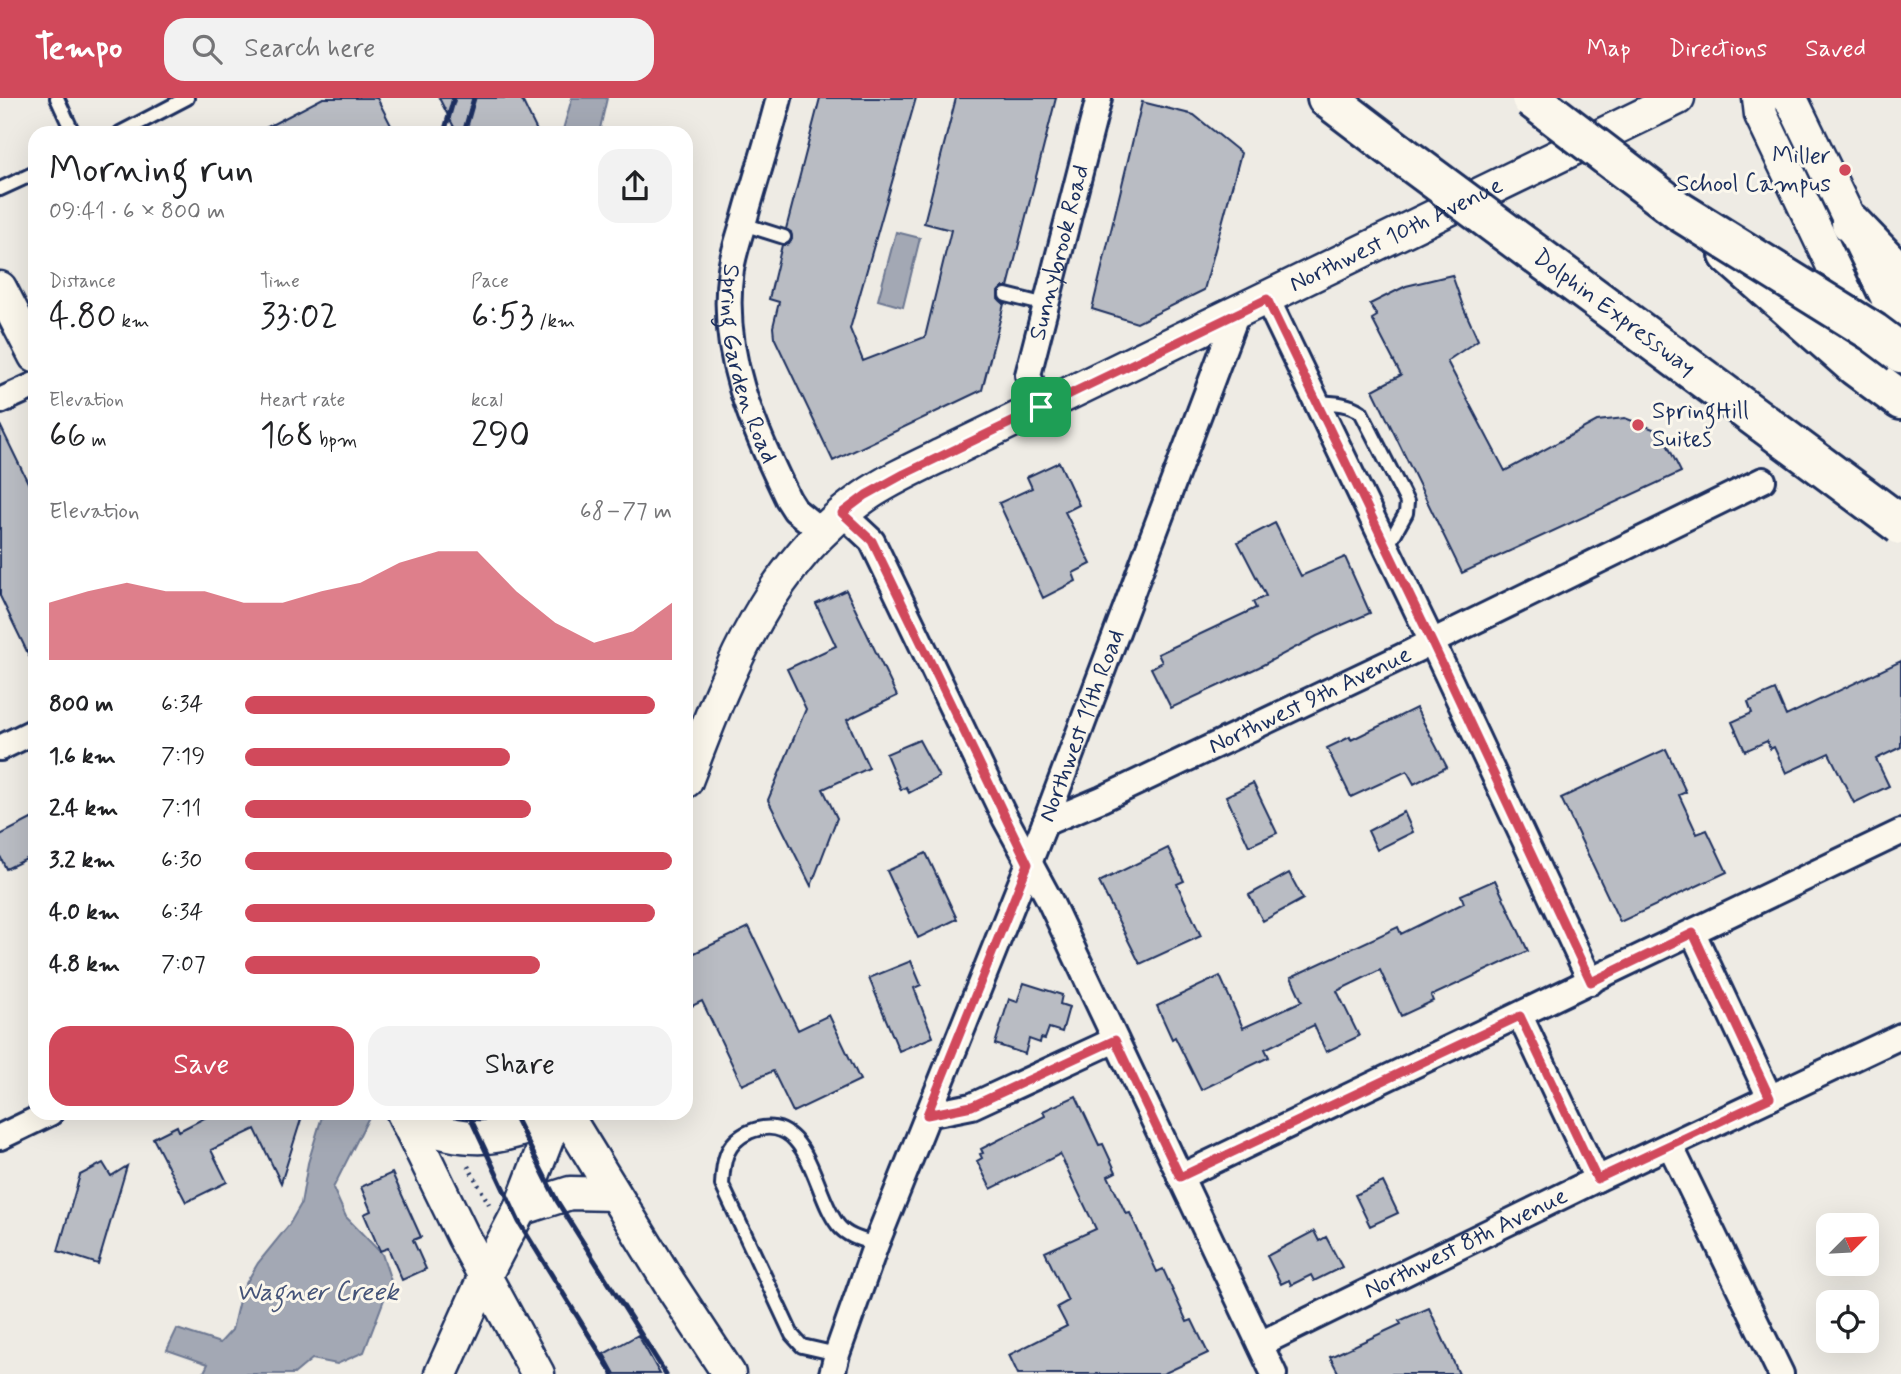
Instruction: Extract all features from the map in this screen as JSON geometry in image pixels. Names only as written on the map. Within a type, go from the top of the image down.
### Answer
[{"type":"highway","name":"Dolphin Expressway","points":[[1327,98],[1901,525]]},
{"type":"highway","points":[[1531,98],[1679,211],[1855,366],[1901,400]]},
{"type":"highway","points":[[1679,211],[1900,350]]},
{"type":"highway","points":[[1851,223],[1901,275]]},
{"type":"street","name":"Spring Garden Road","points":[[779,98],[731,267],[728,303],[731,344],[739,384],[758,437],[795,510],[832,522],[872,541],[1028,864],[1049,899],[1265,1365]]},
{"type":"street","name":"Sunnybrook Road","points":[[1041,407],[1028,375],[1099,98]]},
{"type":"street","name":"Northwest 10th Avenue","points":[[693,763],[744,641],[773,590],[798,556],[832,522],[866,495],[1041,407],[1678,98]]},
{"type":"street","points":[[1759,98],[1761,115],[1854,310],[1900,350]]},
{"type":"street","points":[[1789,98],[1887,297],[1900,350]]},
{"type":"street","points":[[0,288],[28,342]]},
{"type":"street","points":[[1267,299],[1387,547],[1591,982]]},
{"type":"street","name":"Northwest 11th Road","points":[[835,1364],[876,1244],[1045,823],[1237,313]]},
{"type":"street","points":[[0,401],[28,388]]},
{"type":"street","name":"Northwest 9th Avenue","points":[[1045,823],[1102,799],[1432,642],[1763,480]]},
{"type":"street","points":[[0,748],[28,734]]},
{"type":"street","points":[[1180,1177],[1901,832]]},
{"type":"street","points":[[1693,933],[1770,1098]]},
{"type":"street","points":[[1520,1016],[1597,1179]]},
{"type":"street","name":"Northwest 8th Avenue","points":[[1265,1365],[1597,1179],[1901,1036]]},
{"type":"street","points":[[927,1115],[972,1106],[1115,1040]]},
{"type":"street","points":[[0,1137],[35,1120]]},
{"type":"street","points":[[407,1120],[538,1374]]},
{"type":"street","points":[[412,1120],[442,1134],[486,1138],[515,1133],[545,1120]]},
{"type":"street","points":[[440,1374],[485,1276],[506,1208],[556,1120]]},
{"type":"street","points":[[563,1120],[614,1194],[729,1374]]},
{"type":"street","points":[[1670,1146],[1781,1374]]},
{"type":"street","points":[[506,1208],[569,1193],[614,1194]]},
{"type":"lane","points":[[57,98],[70,126]]},
{"type":"lane","points":[[133,126],[187,98]]},
{"type":"lane","points":[[0,189],[28,176]]},
{"type":"lane","points":[[743,225],[784,237]]},
{"type":"lane","points":[[1006,295],[1046,305]]},
{"type":"lane","points":[[1316,402],[1339,403],[1361,412],[1407,502],[1406,513],[1387,547]]},
{"type":"lane","points":[[835,1364],[802,1346],[792,1335],[722,1185],[723,1163],[729,1149],[738,1138],[754,1130],[772,1128],[789,1132],[802,1148],[837,1224],[847,1234],[876,1244]]},
{"type":"path","points":[[465,1160],[487,1200],[506,1208]]},
{"type":"path","points":[[482,1207],[487,1200]]},
{"type":"water","points":[[572,98],[607,98],[601,126],[564,126]]},
{"type":"water","points":[[896,232],[920,238],[903,307],[878,300]]},
{"type":"water","name":"Wagner Creek","points":[[321,1120],[367,1120],[333,1188],[346,1217],[382,1254],[391,1281],[364,1352],[337,1364],[312,1359],[294,1374],[203,1374],[208,1364],[167,1350],[177,1329],[220,1343],[232,1330],[241,1292],[258,1263],[289,1225],[301,1204],[308,1163]]},
{"type":"building","points":[[323,98],[377,98],[391,126],[269,126]]},
{"type":"building","points":[[439,98],[521,98],[535,126],[453,126]]},
{"type":"building","points":[[820,98],[916,98],[850,329],[863,361],[925,337],[951,230],[924,223],[956,98],[1056,98],[1008,287],[1003,287],[998,292],[998,298],[1004,304],[982,390],[833,461],[774,337],[773,327],[779,302],[769,299],[782,245],[789,244],[792,239],[791,232],[786,229]]},
{"type":"building","points":[[1142,102],[1194,115],[1241,153],[1204,290],[1137,323],[1092,309]]},
{"type":"building","points":[[1452,275],[1478,340],[1447,361],[1505,471],[1597,421],[1625,418],[1661,432],[1681,472],[1462,573],[1373,390],[1401,375],[1372,319],[1377,316],[1370,304],[1406,286]]},
{"type":"building","points":[[0,425],[28,483],[28,654],[0,596]]},
{"type":"building","points":[[1059,462],[1079,505],[1065,512],[1091,564],[1073,573],[1076,581],[1043,598],[999,503],[1032,488],[1027,477]]},
{"type":"building","points":[[1275,523],[1301,576],[1345,557],[1370,613],[1171,708],[1151,668],[1162,662],[1158,654],[1256,608],[1253,602],[1266,596],[1238,542]]},
{"type":"building","points":[[846,590],[897,696],[847,720],[869,768],[823,789],[837,818],[811,886],[768,800],[806,709],[787,669],[836,646],[816,604]]},
{"type":"building","points":[[1901,661],[1901,747],[1876,759],[1889,786],[1854,803],[1829,753],[1786,773],[1774,747],[1770,749],[1767,741],[1745,751],[1732,722],[1752,713],[1748,702],[1775,690],[1786,716]]},
{"type":"building","points":[[1416,708],[1447,767],[1414,784],[1407,771],[1351,797],[1327,748],[1350,737],[1351,740]]},
{"type":"building","points":[[919,740],[939,777],[909,793],[906,787],[901,790],[886,754]]},
{"type":"building","points":[[1666,749],[1686,792],[1679,795],[1697,834],[1707,830],[1727,872],[1620,922],[1561,798]]},
{"type":"building","points":[[1253,783],[1277,833],[1249,846],[1226,796]]},
{"type":"building","points":[[1404,812],[1413,832],[1377,850],[1368,831]]},
{"type":"building","points":[[28,821],[28,858],[6,869],[0,856],[0,835]]},
{"type":"building","points":[[1168,848],[1184,881],[1177,884],[1201,936],[1140,964],[1099,882]]},
{"type":"building","points":[[926,853],[957,919],[918,938],[887,871]]},
{"type":"building","points":[[1289,873],[1303,899],[1263,921],[1249,895]]},
{"type":"building","points":[[1495,880],[1528,951],[1431,996],[1433,1001],[1401,1016],[1380,970],[1337,991],[1359,1036],[1326,1052],[1314,1025],[1265,1049],[1269,1057],[1201,1090],[1157,1006],[1220,976],[1243,1028],[1302,1001],[1291,977],[1398,927],[1401,934],[1464,903],[1461,895]]},
{"type":"building","points":[[749,927],[798,1030],[829,1015],[860,1080],[793,1112],[773,1071],[742,1085],[702,1001],[693,1006],[693,954]]},
{"type":"building","points":[[911,961],[921,985],[914,988],[933,1037],[899,1051],[869,978]]},
{"type":"building","points":[[1024,983],[1062,995],[1060,1004],[1069,1007],[1062,1032],[1049,1028],[1045,1039],[1041,1038],[1040,1043],[1029,1039],[1025,1054],[995,1044],[1009,999],[1017,1002]]},
{"type":"building","points":[[1076,1096],[1099,1145],[1103,1144],[1116,1172],[1108,1176],[1126,1214],[1130,1213],[1157,1272],[1163,1269],[1187,1322],[1192,1320],[1208,1353],[1163,1374],[1018,1374],[1009,1355],[1067,1326],[1057,1307],[1068,1301],[1045,1252],[1096,1229],[1060,1154],[991,1189],[977,1161],[982,1158],[981,1149],[1045,1116],[1043,1111]]},
{"type":"building","points":[[200,1120],[301,1120],[281,1183],[255,1129],[211,1150],[227,1182],[186,1202],[153,1138],[177,1126],[179,1131]]},
{"type":"building","points":[[103,1163],[111,1176],[127,1166],[98,1264],[58,1251],[80,1175]]},
{"type":"building","points":[[392,1173],[421,1237],[413,1240],[426,1269],[402,1280],[388,1248],[380,1251],[364,1214],[371,1211],[361,1187]]},
{"type":"building","points":[[1383,1182],[1398,1213],[1370,1226],[1355,1195]]},
{"type":"building","points":[[1314,1231],[1319,1241],[1326,1237],[1342,1267],[1314,1281],[1311,1275],[1291,1285],[1289,1280],[1281,1284],[1267,1256]]},
{"type":"building","points":[[1429,1308],[1459,1374],[1339,1374],[1330,1357]]},
{"type":"building","points":[[638,1335],[660,1374],[615,1374],[604,1354]]},
{"type":"railway","points":[[446,126],[454,98]]},
{"type":"railway","points":[[466,126],[474,98]]},
{"type":"railway","points":[[471,1120],[519,1222],[613,1374]]},
{"type":"railway","points":[[516,1120],[557,1201],[666,1374]]},
{"type":"place","name":"Miller School Campus","points":[[1845,170]]},
{"type":"place","name":"SpringHill Suites","points":[[1638,425]]},
{"type":"route","points":[[1267,299],[1591,982],[1693,933],[1770,1098],[1597,1179],[1520,1016],[1180,1177],[1115,1040],[972,1106],[927,1115],[1028,864],[872,541],[842,513],[866,495],[904,474],[1041,407],[1267,299]]}]
